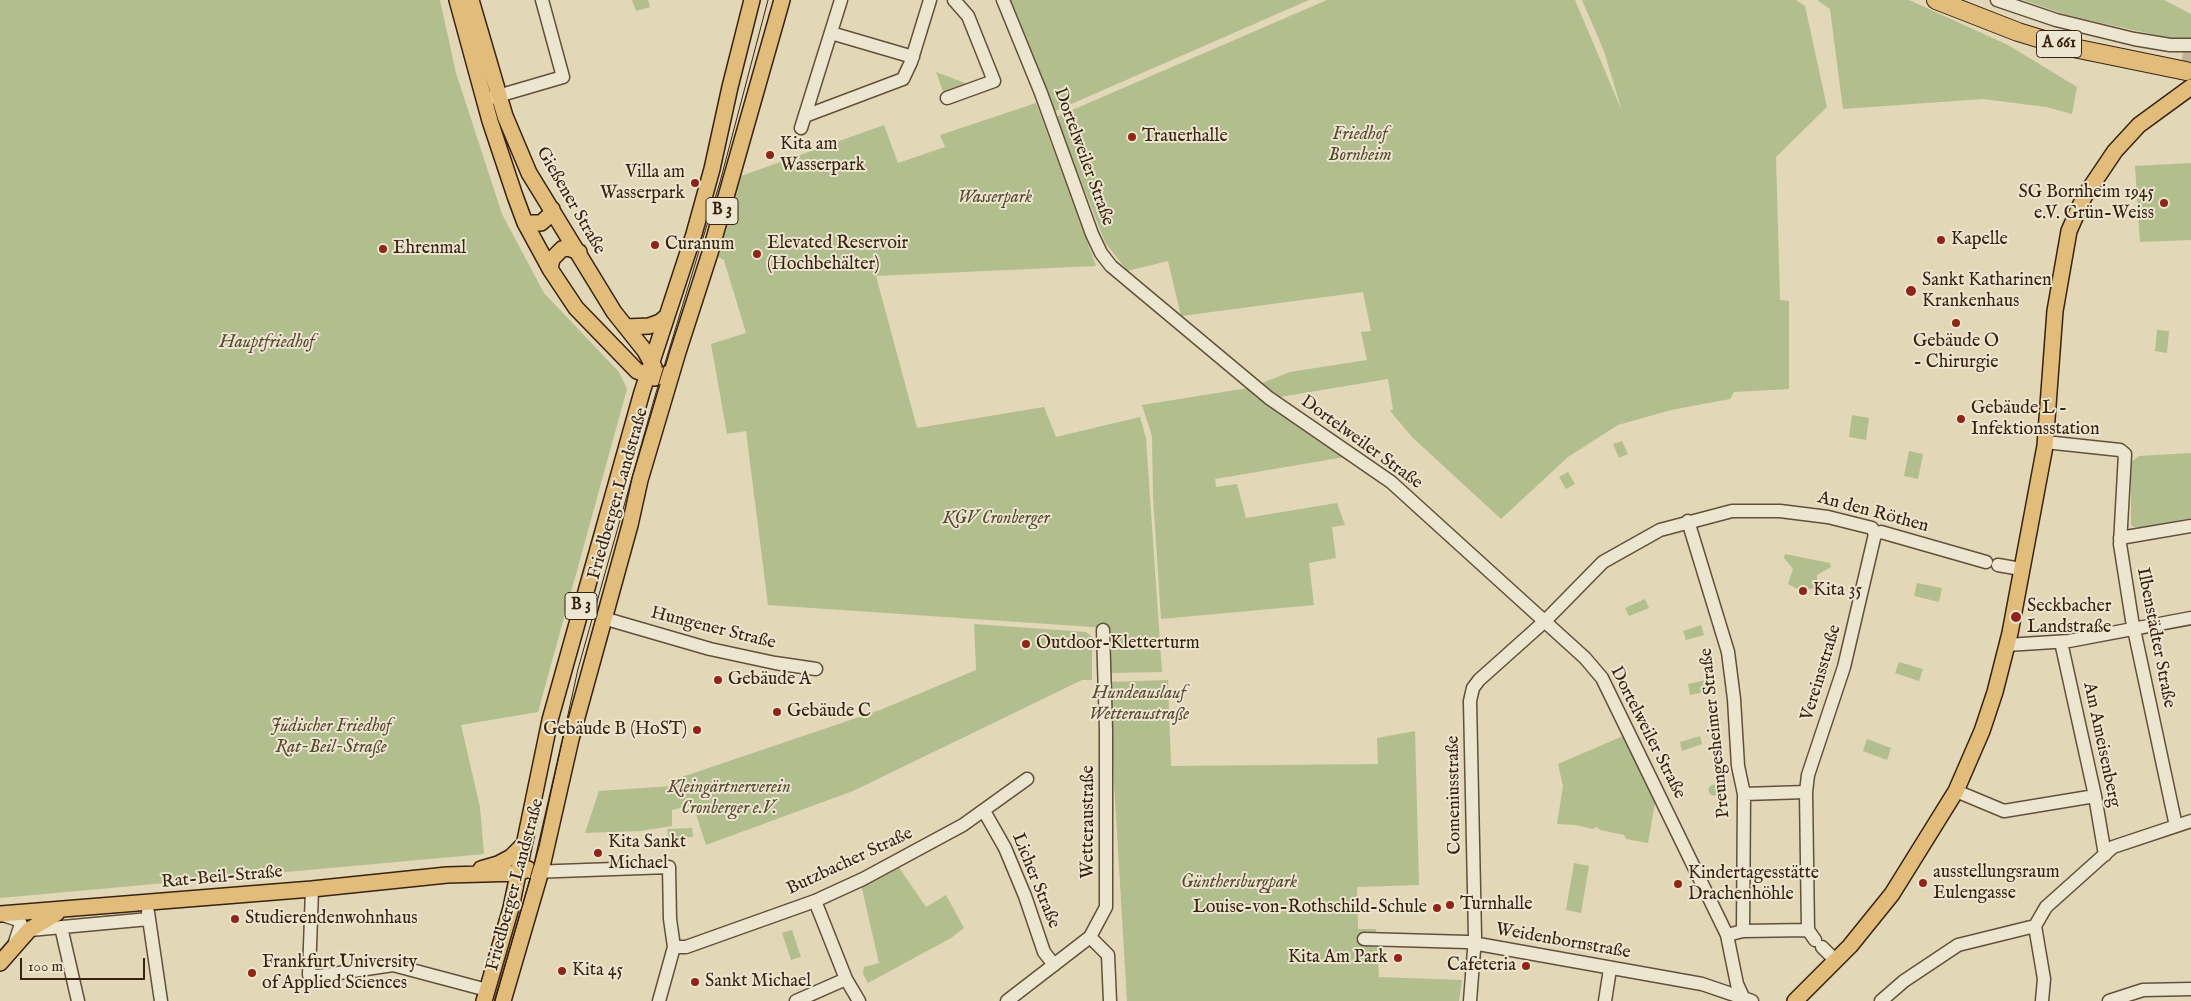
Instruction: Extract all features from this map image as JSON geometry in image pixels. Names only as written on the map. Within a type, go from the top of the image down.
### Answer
[{"type":"highway","name":"A 661","points":[[1936,0],[2018,32],[2064,46],[2188,65]]},
{"type":"highway","name":"A 661","points":[[1961,0],[2022,23],[2059,34],[2188,65]]},
{"type":"main road","name":"Gießener Straße","points":[[457,0],[491,98],[529,173],[614,312],[657,372],[666,399]]},
{"type":"main road","name":"Gießener Straße","points":[[471,0],[491,98],[525,223],[550,269],[576,308],[632,365],[642,392]]},
{"type":"main road","name":"Friedberger Landstraße","points":[[657,372],[666,317],[694,234],[712,169],[752,0]]},
{"type":"main road","name":"Friedberger Landstraße","points":[[486,995],[514,873],[524,844],[550,720],[642,392],[657,372],[710,253],[782,0]]},
{"type":"main road","points":[[1799,1000],[1836,962],[1892,894],[1956,791],[1982,731],[2007,645],[2045,442],[2055,311],[2070,231],[2077,210],[2092,181],[2115,150],[2139,125],[2188,65]]},
{"type":"main road","points":[[525,223],[541,223],[550,215],[552,209]]},
{"type":"main road","points":[[550,269],[552,259],[562,249],[568,248],[579,252]]},
{"type":"main road","points":[[626,327],[649,326],[660,322],[666,317]]},
{"type":"main road","name":"Gießener Straße","points":[[632,365],[657,372]]},
{"type":"main road","name":"Friedberger Landstraße","points":[[503,1001],[541,871],[571,739],[630,525],[640,480],[666,399]]},
{"type":"main road","name":"Rat-Beil-Straße","points":[[447,876],[498,864],[511,857],[524,844]]},
{"type":"main road","points":[[514,873],[533,867],[545,853]]},
{"type":"main road","name":"Rat-Beil-Straße","points":[[1,914],[65,910],[148,911],[312,889],[447,876],[514,873]]},
{"type":"main road","points":[[0,963],[14,944],[29,930],[41,921],[65,910]]},
{"type":"street","points":[[491,98],[563,77],[542,0]]},
{"type":"street","points":[[801,128],[841,0]]},
{"type":"street","points":[[805,116],[897,82],[907,74],[930,0]]},
{"type":"street","points":[[947,98],[994,81],[971,22],[954,0]]},
{"type":"street","name":"Dortelweiler Straße","points":[[1003,0],[1044,100],[1092,234],[1100,253],[1111,266],[1269,398],[1391,482],[1585,658],[1602,678],[1611,693],[1726,934],[1737,984],[1747,999]]},
{"type":"street","points":[[1996,0],[2056,20],[2170,45],[2188,65]]},
{"type":"street","points":[[831,33],[913,57]]},
{"type":"street","name":"Ilbenstädter Straße","points":[[2045,442],[2120,450],[2125,454],[2120,538],[2134,630],[2176,826]]},
{"type":"street","name":"An den Röthen","points":[[1545,621],[1588,575],[1603,562],[1647,536],[1688,521],[1732,511],[1780,511],[1828,517],[1872,528],[1875,534],[1881,532],[1992,564],[2021,569]]},
{"type":"street","name":"Preungesheimer Straße","points":[[1688,521],[1728,652],[1734,699],[1738,766],[1744,794],[1743,930]]},
{"type":"street","points":[[2120,538],[2191,526]]},
{"type":"street","name":"Vereinsstraße","points":[[1815,939],[1806,792],[1808,775],[1844,667],[1875,534]]},
{"type":"street","name":"Hungener Straße","points":[[603,618],[710,649],[774,663],[816,669]]},
{"type":"street","points":[[2007,645],[2061,642],[2191,618]]},
{"type":"street","name":"Comeniusstraße","points":[[1470,1001],[1475,945],[1471,831],[1470,701],[1473,688],[1499,661],[1545,621]]},
{"type":"street","name":"Wetteraustraße","points":[[1090,937],[1106,907],[1106,730],[1102,630]]},
{"type":"street","name":"Am Ameisenberg","points":[[2061,642],[2095,796],[2105,855]]},
{"type":"street","name":"Butzbacher Straße","points":[[674,947],[686,947],[815,901],[906,856],[984,811],[1027,779]]},
{"type":"street","points":[[1956,791],[2004,811],[2095,796]]},
{"type":"street","points":[[1744,794],[1806,792]]},
{"type":"street","name":"Licher Straße","points":[[984,811],[1005,848],[1025,896],[1044,952],[1054,965]]},
{"type":"street","points":[[2042,1001],[2044,979],[2035,926],[2046,907],[2113,847],[2191,821]]},
{"type":"street","points":[[514,873],[669,867],[670,919],[674,947],[659,1001]]},
{"type":"street","points":[[312,889],[309,974],[319,976],[393,965],[486,995]]},
{"type":"street","points":[[815,901],[846,979],[859,1001]]},
{"type":"street","points":[[148,911],[161,1001]]},
{"type":"street","name":"Rat-Beil-Straße","points":[[29,930],[61,927],[148,911]]},
{"type":"street","points":[[1,914],[18,920],[21,924],[14,944]]},
{"type":"street","points":[[1881,1001],[1904,981],[1958,946],[2035,926]]},
{"type":"street","points":[[61,927],[78,1001]]},
{"type":"street","points":[[1726,934],[1743,930],[1815,939],[1836,962]]},
{"type":"street","points":[[1007,1001],[1090,937],[1108,955],[1110,1001]]},
{"type":"street","name":"Weidenbornstraße","points":[[1364,938],[1467,942],[1475,945],[1702,984],[1747,999]]},
{"type":"street","points":[[1605,1001],[1610,969]]},
{"type":"street","points":[[796,1001],[846,979]]},
{"type":"street","points":[[2109,1001],[2143,990],[2191,989]]},
{"type":"green space","name":"Hauptfriedhof","points":[[0,0],[440,0],[456,73],[502,214],[544,293],[619,372],[627,389],[538,712],[461,725],[480,807],[484,854],[0,898]]},
{"type":"green space","points":[[632,0],[648,0],[650,7],[636,11]]},
{"type":"green space","points":[[1010,0],[1309,0],[1053,112]]},
{"type":"green space","name":"Friedhof Bornheim","points":[[1327,0],[1575,0],[1622,111],[1604,51],[1582,0],[1796,0],[1805,6],[1827,107],[1776,157],[1780,300],[1789,301],[1789,389],[1734,392],[1730,399],[1671,410],[1618,425],[1568,457],[1501,519],[1413,438],[1390,411],[1393,409],[1388,379],[1280,397],[1262,383],[1290,372],[1367,360],[1361,332],[1371,331],[1363,292],[1181,316],[1168,261],[1127,271],[1105,242],[1056,117]]},
{"type":"green space","points":[[1817,0],[1909,0],[2008,45],[2077,87],[2072,114],[2046,107],[1983,99],[1843,109],[1830,9]]},
{"type":"green space","points":[[2023,0],[2164,0],[2191,14],[2191,39],[2177,40],[2067,15]]},
{"type":"green space","points":[[936,72],[973,86],[945,97]]},
{"type":"green space","name":"KGV Cronberger","points":[[1036,103],[1096,266],[876,276],[917,428],[1044,407],[1056,437],[1140,417],[1146,438],[1162,672],[1111,673],[1107,628],[768,605],[746,431],[727,434],[711,344],[746,333],[724,260],[718,257],[741,176],[884,125],[898,163],[945,147],[940,135]]},
{"type":"green space","name":"SG Bornheim 1945 e.V. Grün-Weiss","points":[[2191,163],[2191,240],[2140,242],[2135,166]]},
{"type":"green space","points":[[2157,330],[2169,331],[2167,353],[2155,351]]},
{"type":"green space","points":[[1248,388],[1293,422],[1345,457],[1215,479],[1216,487],[1237,484],[1246,518],[1337,503],[1345,525],[1332,527],[1336,558],[1309,563],[1314,605],[1161,619],[1153,497],[1152,436],[1142,405]]},
{"type":"green space","points":[[1852,415],[1869,418],[1866,440],[1849,437]]},
{"type":"green space","points":[[1622,441],[1628,454],[1619,458],[1613,444]]},
{"type":"green space","points":[[1909,451],[1923,454],[1918,479],[1904,476]]},
{"type":"green space","points":[[2191,453],[2191,518],[2136,528],[2131,525],[2131,462],[2139,456]]},
{"type":"green space","points":[[1568,472],[1575,484],[1566,489],[1559,477]]},
{"type":"green space","points":[[1785,554],[1830,563],[1831,567],[1817,575],[1817,588],[1799,590],[1788,584],[1793,569],[1784,558]]},
{"type":"green space","points":[[1917,583],[1942,588],[1939,602],[1914,596]]},
{"type":"green space","points":[[1645,599],[1649,608],[1629,616],[1625,608]]},
{"type":"green space","name":"Kleingärtnerverein Cronberger e.V.","points":[[974,624],[1086,632],[1092,637],[1092,680],[1082,680],[853,791],[706,845],[693,805],[672,810],[672,826],[640,831],[585,833],[599,791],[672,786],[673,780],[880,710],[976,670]]},
{"type":"green space","points":[[1701,625],[1704,635],[1686,640],[1683,631]]},
{"type":"green space","points":[[1899,662],[1923,669],[1919,681],[1895,673]]},
{"type":"green space","name":"Günthersburgpark","points":[[1168,680],[1171,766],[1378,764],[1377,738],[1415,731],[1419,885],[1357,887],[1358,929],[1376,929],[1379,977],[1462,980],[1459,1001],[1127,1001],[1108,682]]},
{"type":"green space","points":[[1706,680],[1709,691],[1690,695],[1688,684]]},
{"type":"green space","points":[[1623,736],[1655,803],[1648,843],[1626,839],[1624,835],[1600,830],[1597,827],[1592,829],[1576,825],[1557,824],[1563,786],[1558,764]]},
{"type":"green space","points":[[1700,736],[1702,744],[1682,751],[1680,742]]},
{"type":"green space","points":[[1867,739],[1891,748],[1887,760],[1863,751]]},
{"type":"green space","points":[[1714,784],[1720,790],[1714,796],[1708,790]]},
{"type":"green space","points":[[692,828],[693,837],[668,838],[667,829]]},
{"type":"green space","points":[[1574,863],[1589,866],[1581,913],[1566,910]]},
{"type":"green space","points":[[898,866],[926,907],[946,895],[964,928],[951,938],[868,983],[863,974],[864,967],[879,963],[860,880]]},
{"type":"green space","points":[[792,930],[801,957],[791,960],[782,933]]},
{"type":"tunnel","points":[[2182,59],[2191,60]]},
{"type":"tram line","points":[[495,1001],[539,847],[578,669],[655,396],[720,182],[768,0]]},
{"type":"place","name":"Trauerhalle","points":[[1132,137]]},
{"type":"place","name":"Kita am Wasserpark","points":[[770,155]]},
{"type":"place","name":"Villa am Wasserpark","points":[[695,183]]},
{"type":"place","name":"SG Bornheim 1945 e.V. Grün-Weiss","points":[[2164,203]]},
{"type":"place","name":"Kapelle","points":[[1941,240]]},
{"type":"place","name":"Curanum","points":[[655,245]]},
{"type":"place","name":"Ehrenmal","points":[[383,249]]},
{"type":"place","name":"Elevated Reservoir (Hochbehälter)","points":[[757,254]]},
{"type":"place","name":"Sankt Katharinen Krankenhaus","points":[[1911,291]]},
{"type":"place","name":"Gebäude O - Chirurgie","points":[[1956,323]]},
{"type":"place","name":"Gebäude L - Infektionsstation","points":[[1961,419]]},
{"type":"place","name":"Kita 35","points":[[1803,591]]},
{"type":"place","name":"Seckbacher Landstraße","points":[[2016,617]]},
{"type":"place","name":"Outdoor-Kletterturm","points":[[1026,644]]},
{"type":"place","name":"Gebäude A","points":[[718,680]]},
{"type":"place","name":"Gebäude C","points":[[777,712]]},
{"type":"place","name":"Gebäude B (HoST)","points":[[697,730]]},
{"type":"place","name":"Kita Sankt Michael","points":[[598,853]]},
{"type":"place","name":"ausstellungsraum Eulengasse","points":[[1923,883]]},
{"type":"place","name":"Kindertagesstätte Drachenhöhle","points":[[1678,884]]},
{"type":"place","name":"Turnhalle","points":[[1450,905]]},
{"type":"place","name":"Louise-von-Rothschild-Schule","points":[[1437,908]]},
{"type":"place","name":"Studierendenwohnhaus","points":[[235,919]]},
{"type":"place","name":"Kita Am Park","points":[[1398,958]]},
{"type":"place","name":"Cafeteria","points":[[1526,966]]},
{"type":"place","name":"Kita 45","points":[[562,971]]},
{"type":"place","name":"Frankfurt University of Applied Sciences","points":[[252,973]]},
{"type":"place","name":"Sankt Michael","points":[[695,982]]},
{"type":"park label","name":"Wasserpark","points":[[995,198]]},
{"type":"park label","name":"Hundeauslauf Wetteraustraße","points":[[1139,704]]},
{"type":"park label","name":"Jüdischer Friedhof Rat-Beil-Straße","points":[[331,738]]}]
